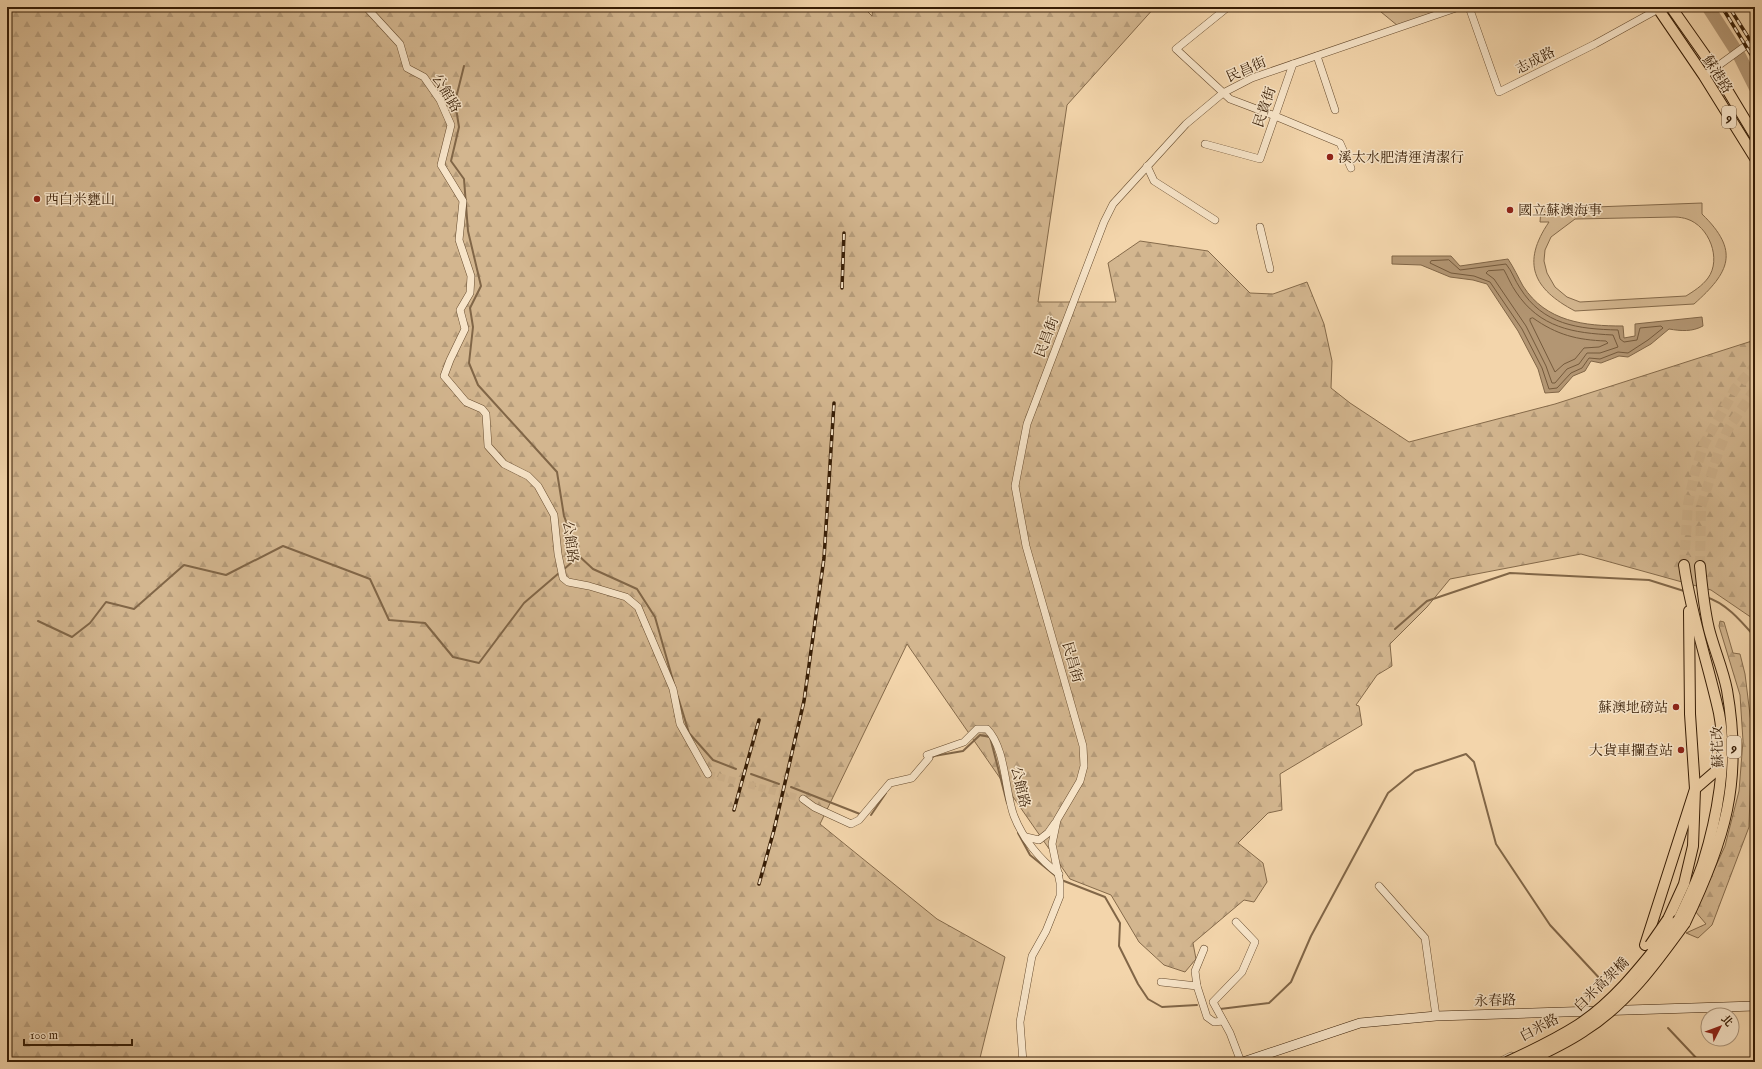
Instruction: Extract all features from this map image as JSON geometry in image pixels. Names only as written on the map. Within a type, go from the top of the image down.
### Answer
[{"type":"main road","name":"蘇港路","points":[[1671,7],[1714,68],[1755,136]]},
{"type":"main road","name":"蘇港路","points":[[1659,8],[1704,76],[1755,158]]},
{"type":"main road","name":"蘇花改","points":[[1682,921],[1703,864],[1715,820],[1721,774],[1719,715],[1688,597],[1684,565]]},
{"type":"main road","name":"蘇花改","points":[[1682,921],[1707,878],[1720,842],[1728,815],[1734,747],[1727,689],[1709,628],[1700,566]]},
{"type":"main road","points":[[1688,597],[1711,693],[1717,735],[1717,770],[1713,816],[1703,864]]},
{"type":"main road","points":[[1569,1030],[1595,1007],[1636,964],[1668,919],[1684,884],[1693,846],[1695,789],[1690,714],[1688,597]]},
{"type":"main road","points":[[1645,945],[1695,789],[1717,770]]},
{"type":"main road","name":"白米高架橋","points":[[1508,1062],[1569,1030],[1614,995],[1682,921]]},
{"type":"main road","name":"白米高架橋","points":[[1525,1062],[1585,1031],[1615,1007],[1661,956],[1682,921]]},
{"type":"street","name":"公館路","points":[[366,7],[400,44],[407,68],[424,77],[440,100],[451,125],[441,166],[463,200],[459,240],[471,276],[470,293],[460,310],[465,328],[444,376],[466,402],[482,409],[486,414],[488,446],[504,464],[528,476],[538,486],[554,515],[558,554],[563,578],[568,582],[589,586],[626,597],[638,607],[673,689],[680,724],[708,774]]},
{"type":"street","points":[[1228,7],[1176,49],[1230,100],[1275,116],[1340,143],[1351,168]]},
{"type":"street","name":"民昌街","points":[[1059,874],[1052,844],[1057,820],[1080,781],[1084,766],[1083,746],[1026,546],[1014,486],[1027,424],[1104,222],[1114,204],[1186,124],[1223,93],[1252,78],[1459,7]]},
{"type":"street","name":"志成路","points":[[1468,7],[1499,92],[1595,44],[1659,8]]},
{"type":"street","points":[[1704,76],[1755,39]]},
{"type":"street","points":[[1317,56],[1335,110]]},
{"type":"street","name":"民貴街","points":[[1205,144],[1260,159],[1293,64]]},
{"type":"street","points":[[1148,166],[1154,181],[1215,220]]},
{"type":"street","points":[[1260,227],[1270,269]]},
{"type":"street","name":"公館路","points":[[803,800],[814,807],[851,824],[860,820],[890,783],[912,778],[929,758],[927,755],[964,742],[977,729],[987,729],[995,742],[1004,766],[1014,816],[1026,837],[1027,842],[1059,874]]},
{"type":"street","points":[[1026,837],[1038,840],[1048,833],[1057,820]]},
{"type":"street","points":[[1023,1062],[1020,1022],[1024,995],[1032,956],[1046,931],[1060,896],[1059,874]]},
{"type":"street","points":[[1379,886],[1426,938],[1436,1016]]},
{"type":"street","points":[[1236,922],[1255,942],[1242,972],[1220,993],[1213,1002],[1230,1032],[1242,1062]]},
{"type":"street","points":[[1204,949],[1195,971],[1197,986],[1207,1017],[1214,1022],[1223,1022]]},
{"type":"street","points":[[1161,982],[1197,986]]},
{"type":"street","name":"永春路","points":[[1242,1062],[1360,1023],[1436,1016],[1755,1006]]},
{"type":"street","name":"白米路","points":[[1499,1062],[1540,1042],[1573,1023],[1589,1011]]},
{"type":"green space","points":[[7,7],[863,7],[872,16],[873,7],[1155,7],[1067,105],[1038,302],[1116,302],[1108,263],[1140,241],[1208,251],[1250,293],[1273,294],[1307,282],[1324,324],[1332,361],[1331,388],[1350,403],[1409,442],[1555,404],[1755,340],[1755,620],[1711,590],[1581,554],[1450,579],[1427,607],[1390,644],[1392,666],[1377,675],[1356,705],[1359,706],[1362,725],[1280,774],[1282,810],[1268,813],[1238,843],[1263,863],[1267,882],[1254,902],[1244,900],[1193,943],[1196,959],[1185,972],[1164,965],[1139,942],[1111,895],[1070,879],[907,644],[820,824],[937,919],[1005,957],[979,1062],[7,1062]]},
{"type":"green space","points":[[1375,7],[1442,7],[1433,13],[1398,26]]},
{"type":"green space","points":[[1702,203],[1702,214],[1714,227],[1722,239],[1726,250],[1726,261],[1716,282],[1694,304],[1575,311],[1549,294],[1541,284],[1536,274],[1534,262],[1535,250],[1540,237],[1549,222],[1540,222],[1541,209]],"holes":[[[1677,217],[1687,219],[1702,228],[1711,244],[1713,253],[1714,262],[1708,278],[1701,286],[1686,296],[1580,302],[1567,297],[1555,287],[1547,273],[1544,261],[1545,250],[1551,237],[1575,219]]]},
{"type":"green space","points":[[1720,621],[1724,622],[1733,653],[1740,654],[1745,674],[1752,731],[1749,827],[1712,925],[1698,938],[1686,933],[1706,924],[1695,911],[1725,846],[1739,791],[1743,741],[1740,695],[1719,626]]},
{"type":"water","points":[[1392,256],[1451,256],[1460,266],[1508,259],[1523,286],[1532,298],[1543,307],[1567,320],[1595,325],[1623,326],[1624,338],[1635,336],[1635,324],[1702,317],[1703,326],[1686,330],[1669,329],[1651,344],[1628,357],[1619,356],[1601,363],[1591,361],[1585,371],[1573,376],[1559,392],[1545,393],[1538,369],[1518,331],[1487,284],[1473,280],[1450,277],[1421,265],[1392,264]]},
{"type":"waterway","points":[[1708,7],[1740,57],[1755,87]]},
{"type":"waterway","points":[[464,66],[455,102],[459,127],[451,161],[464,179],[468,231],[481,286],[470,308],[473,327],[469,363],[478,385],[557,472],[564,516],[579,556]]},
{"type":"waterway","points":[[38,621],[72,637],[90,623],[106,602],[134,609],[184,565],[226,575],[283,546],[370,579],[389,620],[425,623],[453,657],[479,663],[524,603],[559,573]]},
{"type":"waterway","points":[[563,570],[579,556],[593,569],[637,589],[655,617],[674,684]]},
{"type":"waterway","points":[[1395,629],[1427,601],[1510,573],[1649,580],[1684,591]]},
{"type":"waterway","points":[[1706,597],[1727,608],[1755,637]]},
{"type":"waterway","points":[[678,697],[689,733],[713,760],[736,769]]},
{"type":"waterway","points":[[931,759],[934,756],[963,751],[980,735],[990,737],[1007,803]]},
{"type":"waterway","points":[[1220,1009],[1269,1003],[1291,982],[1311,936],[1388,793],[1415,771],[1466,754],[1474,762],[1496,844],[1550,925],[1602,981]]},
{"type":"waterway","points":[[751,774],[779,784]]},
{"type":"waterway","points":[[791,787],[860,814]]},
{"type":"waterway","points":[[871,815],[886,793]]},
{"type":"waterway","points":[[1018,833],[1030,855],[1057,877]]},
{"type":"waterway","points":[[1064,881],[1105,897],[1120,923],[1119,946],[1138,984],[1148,999],[1162,1007],[1197,1005]]},
{"type":"waterway","points":[[1668,1028],[1700,1062]]},
{"type":"tunnel","points":[[1684,565],[1688,504],[1695,472],[1704,444],[1735,389],[1755,366]]},
{"type":"tunnel","points":[[1700,566],[1701,507],[1719,450],[1728,429],[1755,389]]},
{"type":"tunnel","points":[[708,774],[803,799]]},
{"type":"railway","points":[[1722,7],[1755,61]]},
{"type":"railway","points":[[1731,10],[1755,48]]},
{"type":"railway","points":[[842,288],[844,233]]},
{"type":"railway","points":[[759,884],[774,830],[804,701],[824,558],[834,403]]},
{"type":"railway","points":[[734,810],[759,720]]},
{"type":"place","name":"溪太水肥清運清潔行","points":[[1330,157]]},
{"type":"place","name":"西白米甕山","points":[[37,199]]},
{"type":"place","name":"國立蘇澳海事","points":[[1510,210]]},
{"type":"place","name":"蘇澳地磅站","points":[[1676,707]]},
{"type":"place","name":"大貨車攔查站","points":[[1681,750]]}]
